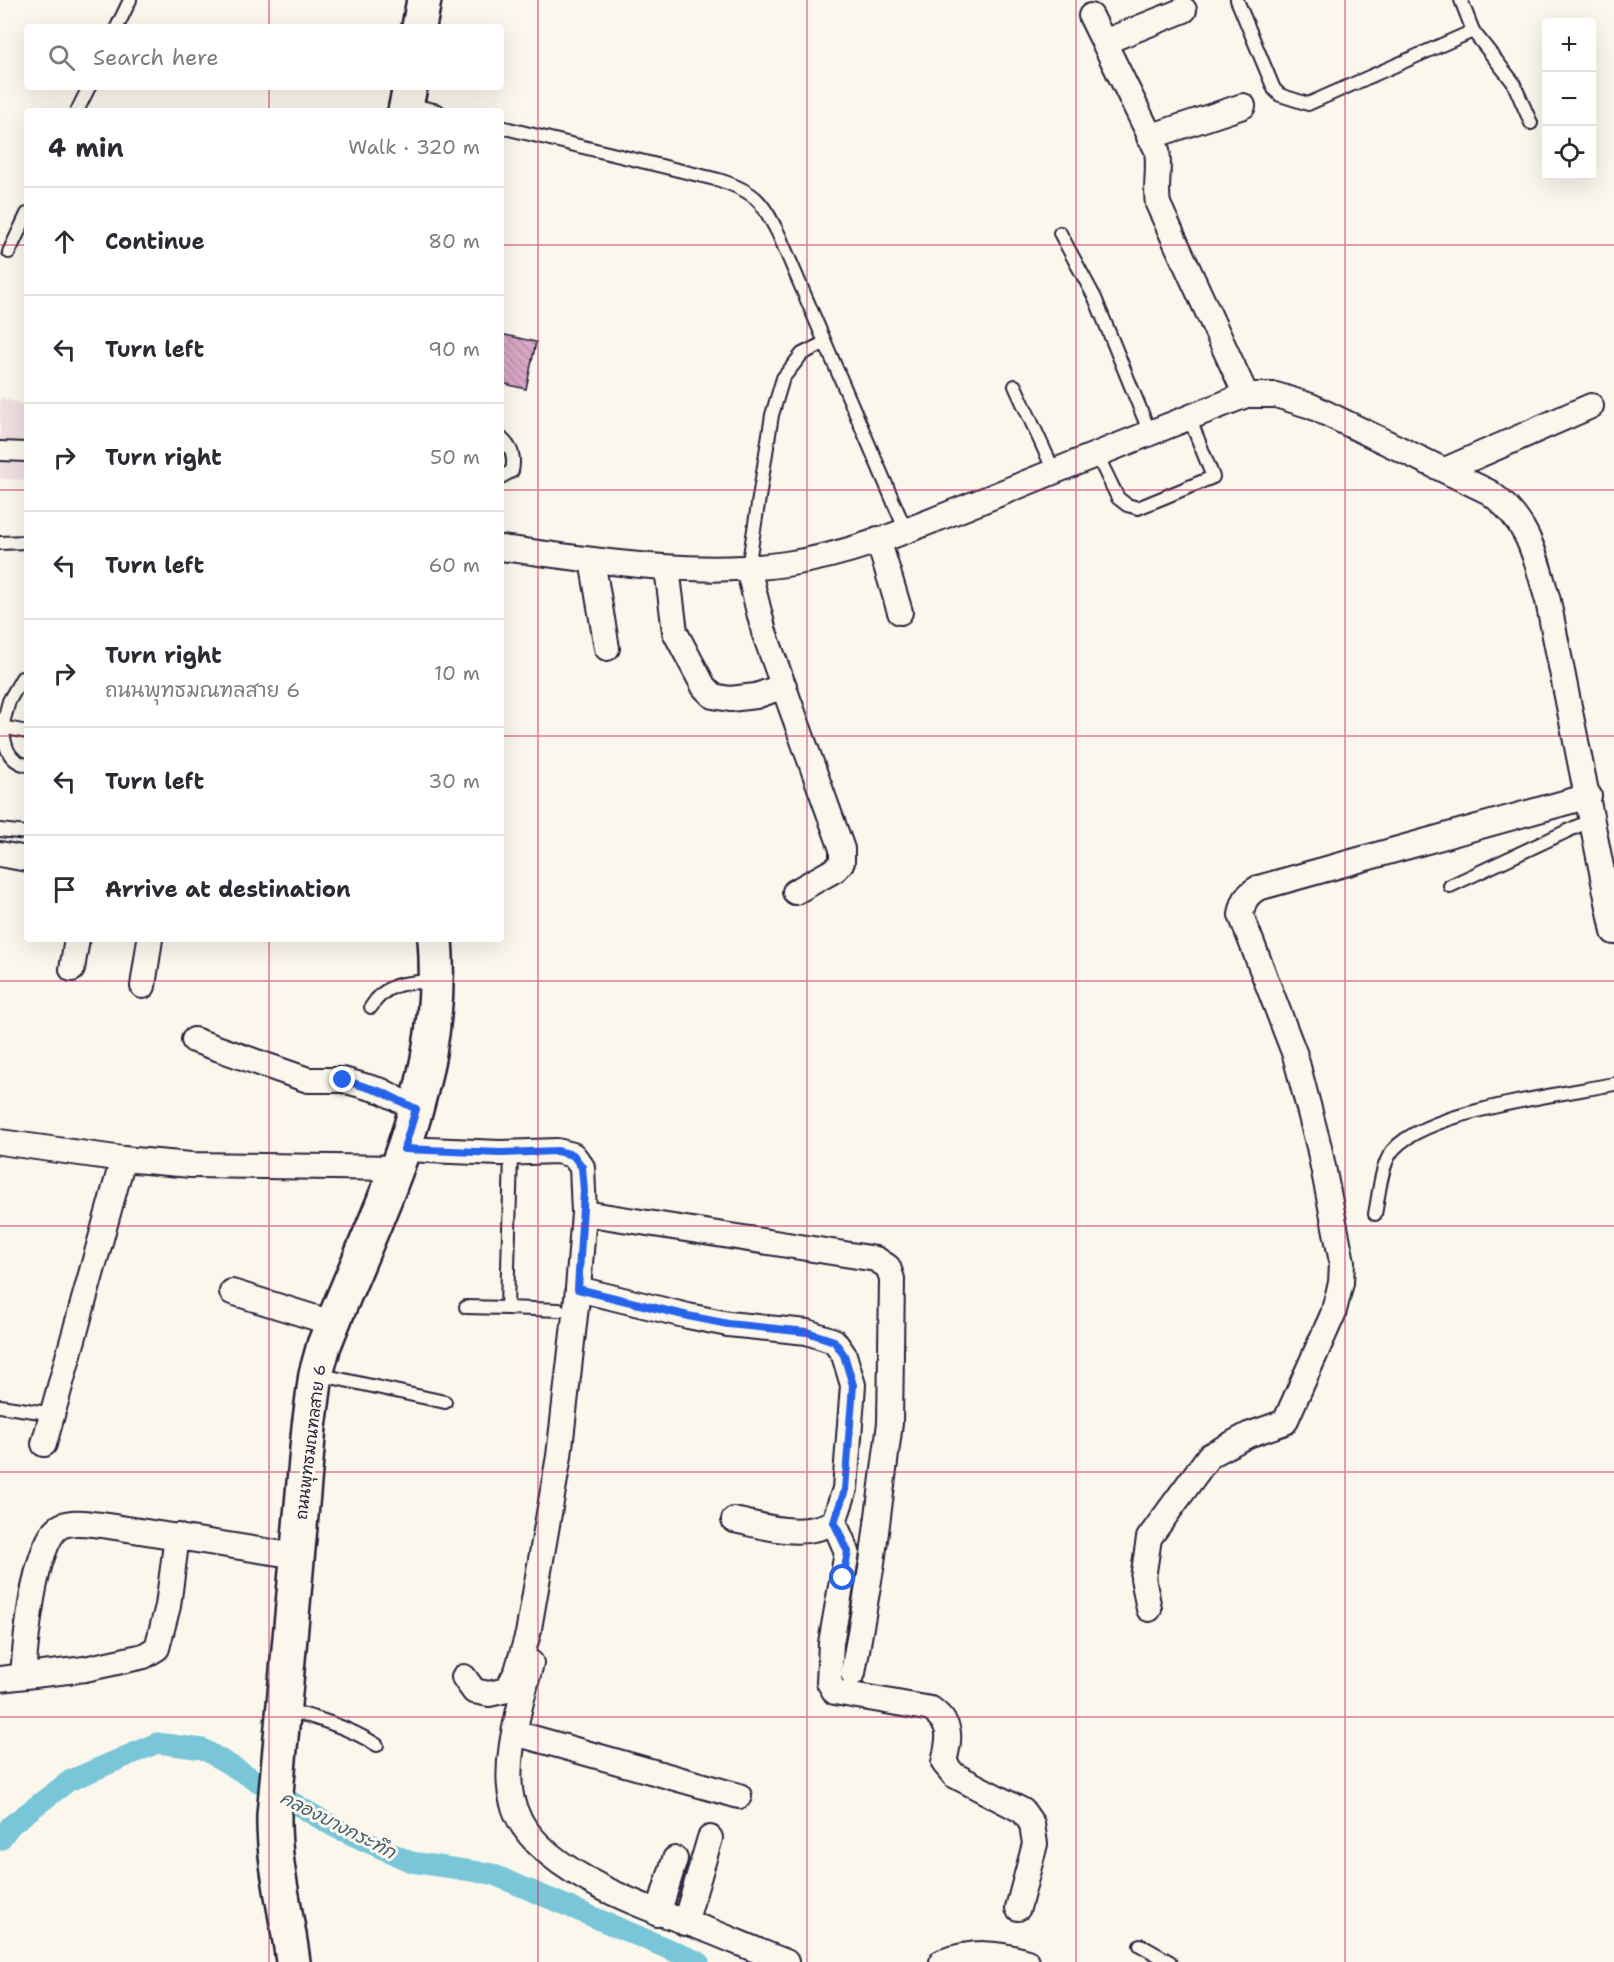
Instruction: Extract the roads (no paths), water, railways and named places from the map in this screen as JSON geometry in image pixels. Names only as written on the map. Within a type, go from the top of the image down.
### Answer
[{"type":"main road","points":[[420,24],[424,0]]},
{"type":"main road","name":"ถนนพุทธมณฑลสาย 6","points":[[293,1962],[288,1917],[273,1846],[274,1815],[302,1482],[316,1374],[333,1323],[401,1158],[427,1071],[434,1024],[435,942]]},
{"type":"street","points":[[1104,42],[1184,9]]},
{"type":"street","points":[[1091,16],[1159,160],[1156,190],[1158,204],[1246,395]]},
{"type":"street","points":[[1149,137],[1243,106]]},
{"type":"street","points":[[504,548],[667,568],[748,568],[825,556],[906,531],[1246,395],[1276,395],[1311,405],[1489,492],[1508,505],[1520,520],[1533,547],[1561,655],[1614,932]]},
{"type":"street","points":[[1445,470],[1591,406]]},
{"type":"street","points":[[0,452],[24,452]]},
{"type":"street","points":[[878,539],[900,612]]},
{"type":"street","points":[[592,560],[606,648]]},
{"type":"street","points":[[667,568],[675,632],[704,687],[713,696],[730,699],[756,696],[784,686]]},
{"type":"street","points":[[748,568],[764,632],[842,849],[842,862],[836,869],[795,892]]},
{"type":"street","points":[[1149,1610],[1143,1578],[1149,1538],[1209,1456],[1248,1435],[1285,1422],[1302,1380],[1321,1345],[1341,1283],[1340,1240],[1319,1148],[1295,1055],[1241,915],[1243,902],[1248,894],[1258,888],[1591,807]]},
{"type":"street","points":[[0,854],[24,858]]},
{"type":"street","points":[[72,969],[76,942]]},
{"type":"street","points":[[143,986],[150,942]]},
{"type":"street","points":[[194,1040],[308,1080],[343,1080],[382,1092],[416,1109]]},
{"type":"street","points":[[0,1142],[123,1159],[191,1165],[557,1151],[573,1155],[582,1167],[584,1214],[578,1289],[559,1456],[528,1634],[517,1671],[507,1690],[489,1694],[474,1691],[464,1677]]},
{"type":"street","points":[[44,1444],[123,1159]]},
{"type":"street","points":[[584,1214],[876,1260],[888,1267],[892,1279],[890,1423],[872,1563],[853,1673]]},
{"type":"street","points":[[578,1289],[728,1324],[807,1332],[834,1341],[844,1355],[853,1385],[845,1490],[834,1522],[848,1552],[831,1643],[829,1682],[835,1692],[931,1709],[944,1719],[950,1736],[944,1763],[954,1775],[1023,1811],[1032,1824],[1035,1844],[1018,1908]]},
{"type":"street","points":[[232,1292],[333,1323]]},
{"type":"street","points":[[734,1520],[789,1532],[813,1531],[834,1522]]},
{"type":"street","points":[[177,1536],[168,1606],[157,1648],[144,1656],[85,1669],[12,1678],[32,1594],[51,1537],[59,1526],[74,1522],[177,1536],[297,1556]]},
{"type":"street","points":[[528,1634],[532,1659],[514,1733],[510,1776],[514,1808],[534,1840],[580,1876],[658,1914],[786,1962]]},
{"type":"street","points":[[514,1733],[739,1796]]},
{"type":"street","points":[[685,1923],[711,1838]]},
{"type":"street","points":[[658,1914],[675,1859]]},
{"type":"street","points":[[942,1962],[963,1954],[1004,1954],[1027,1962]]},
{"type":"lane","points":[[118,24],[130,0]]},
{"type":"lane","points":[[1237,0],[1274,89],[1280,95],[1308,104],[1473,31]]},
{"type":"lane","points":[[1461,0],[1473,31],[1513,82],[1531,123]]},
{"type":"lane","points":[[78,108],[88,90]]},
{"type":"lane","points":[[407,100],[430,108]]},
{"type":"lane","points":[[504,127],[742,188],[759,199],[767,212],[906,531]]},
{"type":"lane","points":[[9,252],[24,224]]},
{"type":"lane","points":[[1060,232],[1095,298],[1150,433]]},
{"type":"lane","points":[[748,568],[772,415],[783,378],[801,354],[824,343]]},
{"type":"lane","points":[[1015,386],[1054,471]]},
{"type":"lane","points":[[1097,454],[1118,498],[1127,505],[1138,508],[1156,501],[1213,477],[1189,417]]},
{"type":"lane","points":[[504,441],[515,459],[512,471],[504,475]]},
{"type":"lane","points":[[0,543],[24,542]]},
{"type":"lane","points":[[24,678],[16,686],[2,727],[10,757],[16,763],[24,764]]},
{"type":"lane","points":[[2,727],[24,731]]},
{"type":"lane","points":[[1450,886],[1591,807]]},
{"type":"lane","points":[[0,830],[24,834]]},
{"type":"lane","points":[[371,1007],[380,994],[388,989],[403,983],[435,981]]},
{"type":"lane","points":[[1376,1214],[1390,1154],[1402,1141],[1423,1127],[1455,1116],[1614,1084]]},
{"type":"lane","points":[[507,1308],[511,1153]]},
{"type":"lane","points":[[466,1306],[559,1310]]},
{"type":"lane","points":[[316,1374],[445,1402]]},
{"type":"lane","points":[[0,1406],[54,1414]]},
{"type":"lane","points":[[283,1709],[327,1721],[358,1733],[377,1745]]},
{"type":"lane","points":[[1140,1945],[1170,1962]]},
{"type":"waterway","name":"คลองบางกระทึก","points":[[0,1840],[11,1825],[69,1781],[157,1743],[203,1749],[334,1827],[411,1862],[492,1874],[699,1962]]}]
